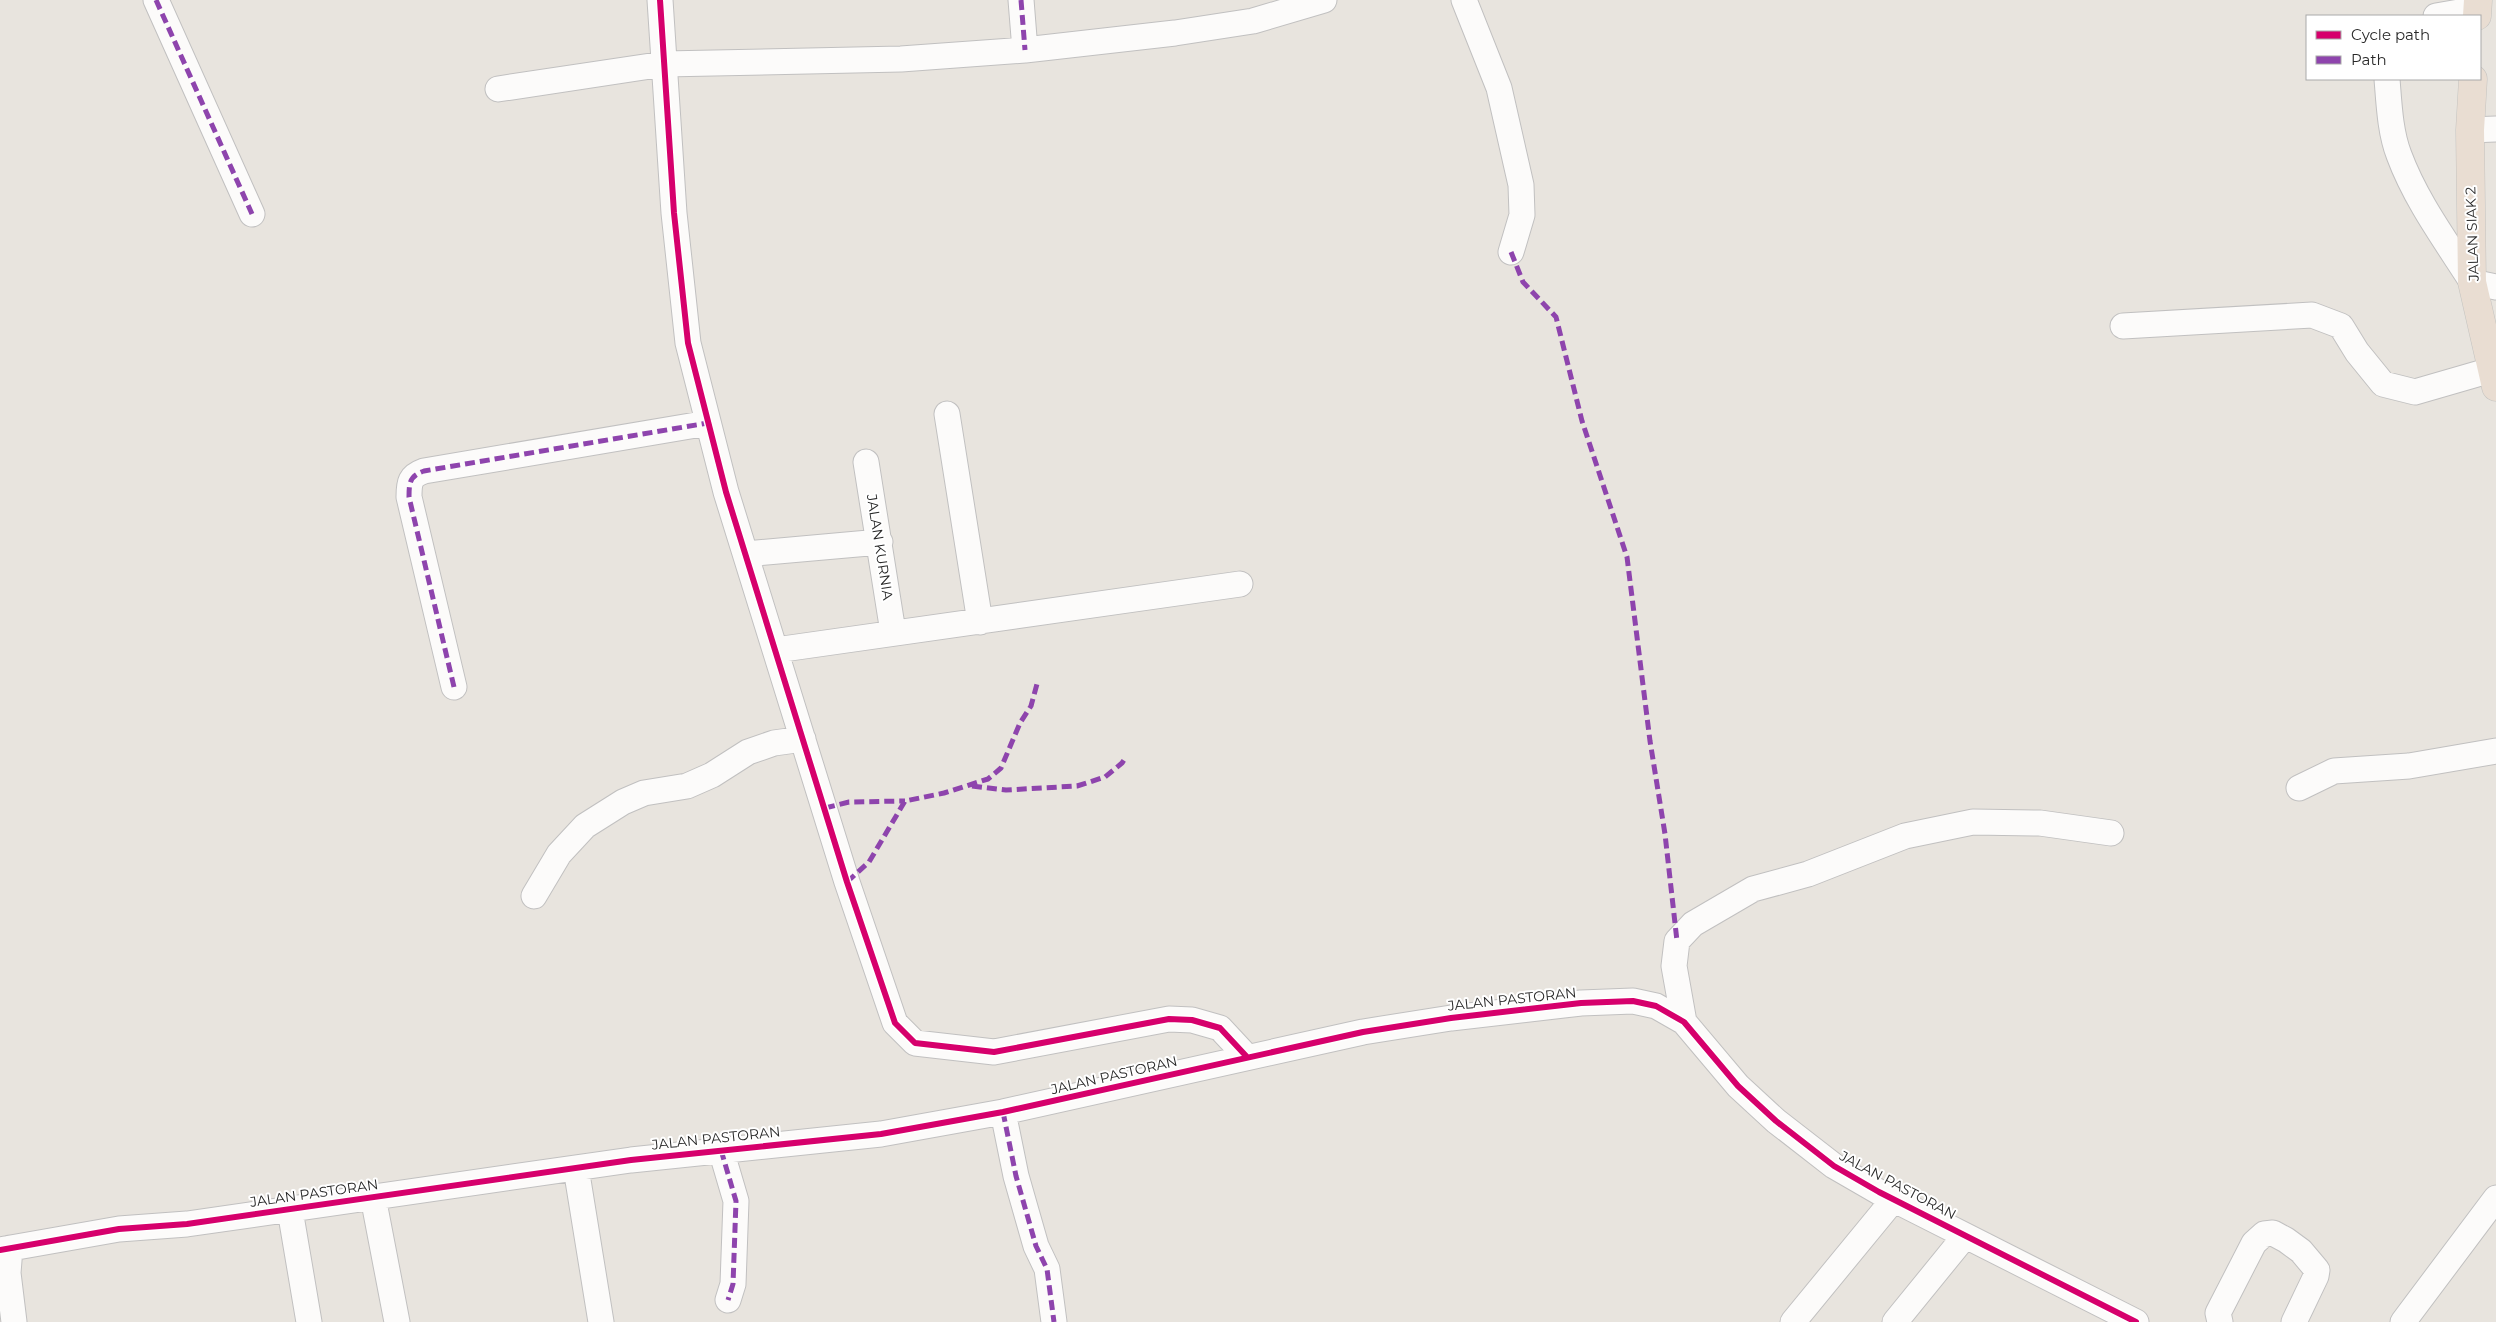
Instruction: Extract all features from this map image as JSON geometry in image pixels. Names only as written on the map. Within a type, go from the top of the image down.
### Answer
[{"type":"highway","name":"JALAN SIAK 2","points":[[2473,80],[2483,129],[2484,284],[2494,378]]},
{"type":"street","points":[[156,0],[252,214]]},
{"type":"street","points":[[660,0],[674,213],[688,343],[726,492],[847,882],[895,1023],[915,1044],[994,1052],[1169,1019],[1185,1020],[1220,1028],[1247,1057]]},
{"type":"street","points":[[1021,0],[1025,50]]},
{"type":"street","points":[[498,89],[664,64],[902,59],[1025,50],[1175,33],[1253,21],[1324,0]]},
{"type":"street","points":[[1464,0],[1499,88],[1521,185],[1522,215],[1512,252]]},
{"type":"street","points":[[2441,15],[2477,8]]},
{"type":"street","points":[[2387,80],[2389,104],[2398,154],[2422,205],[2484,284]]},
{"type":"street","points":[[2123,326],[2312,315],[2340,326],[2357,352],[2383,384],[2415,392],[2494,378]]},
{"type":"street","points":[[947,414],[980,622]]},
{"type":"street","points":[[454,686],[409,496],[409,482],[414,474],[708,423]]},
{"type":"street","name":"JALAN KURNIA","points":[[866,462],[893,632]]},
{"type":"street","points":[[746,554],[880,542]]},
{"type":"street","points":[[776,650],[1240,584]]},
{"type":"street","points":[[534,896],[559,854],[585,826],[623,802],[644,793],[687,786],[712,774],[748,752],[774,742],[803,738]]},
{"type":"street","points":[[2299,788],[2334,771],[2409,766],[2496,751]]},
{"type":"street","points":[[1684,1022],[1674,966],[1677,941],[1699,919],[1753,888],[1808,874],[1905,836],[1974,822],[2040,823],[2111,833]]},
{"type":"street","name":"JALAN PASTORAN","points":[[5,1249],[119,1229],[187,1224],[576,1168],[721,1150],[881,1134],[1003,1112],[1363,1032],[1451,1018],[1581,1003],[1633,1001],[1656,1006],[1684,1022],[1738,1086],[1776,1121],[1834,1166],[1894,1199],[2136,1322]]},
{"type":"street","points":[[1003,1112],[1023,1202],[1036,1246],[1047,1269],[1054,1322]]},
{"type":"street","points":[[721,1150],[736,1201],[733,1284],[728,1300]]},
{"type":"street","points":[[576,1168],[600,1322]]},
{"type":"street","points":[[373,1197],[397,1322]]},
{"type":"street","points":[[2403,1322],[2496,1198]]},
{"type":"street","points":[[1793,1322],[1894,1199]]},
{"type":"street","points":[[290,1210],[309,1322]]},
{"type":"street","points":[[2220,1322],[2218,1313],[2254,1243],[2264,1234],[2273,1233],[2302,1251],[2316,1270],[2316,1276],[2294,1322]]},
{"type":"street","points":[[1894,1322],[1966,1236]]},
{"type":"street","points":[[5,1249],[14,1322]]},
{"type":"marked path","points":[[156,0],[252,214]]},
{"type":"marked path","points":[[1021,0],[1025,50]]},
{"type":"marked path","points":[[1511,252],[1523,282],[1556,317],[1582,421],[1627,557],[1650,741],[1665,834],[1677,941]]},
{"type":"marked path","points":[[454,687],[409,497],[409,487],[413,477],[424,471],[708,423]]},
{"type":"marked path","points":[[847,882],[869,862],[905,801],[944,793],[988,779],[1001,768],[1020,723],[1031,706],[1037,684]]},
{"type":"marked path","points":[[972,786],[1006,790],[1077,786],[1105,777],[1122,763],[1126,757]]},
{"type":"marked path","points":[[825,808],[849,802],[905,801]]},
{"type":"marked path","points":[[1003,1112],[1016,1176],[1036,1246],[1047,1269],[1054,1322]]},
{"type":"marked path","points":[[721,1150],[736,1201],[733,1284],[728,1300]]},
{"type":"cycle path","points":[[660,0],[674,213],[688,343],[726,492],[847,882],[895,1023],[915,1043],[994,1052],[1169,1019],[1192,1020],[1220,1028],[1247,1057]]},
{"type":"cycle path","points":[[0,1250],[119,1229],[187,1224],[631,1160],[881,1134],[1003,1112],[1363,1032],[1451,1018],[1581,1003],[1633,1001],[1656,1006],[1684,1022],[1738,1086],[1776,1121],[1834,1166],[1879,1192],[2136,1322]]}]
